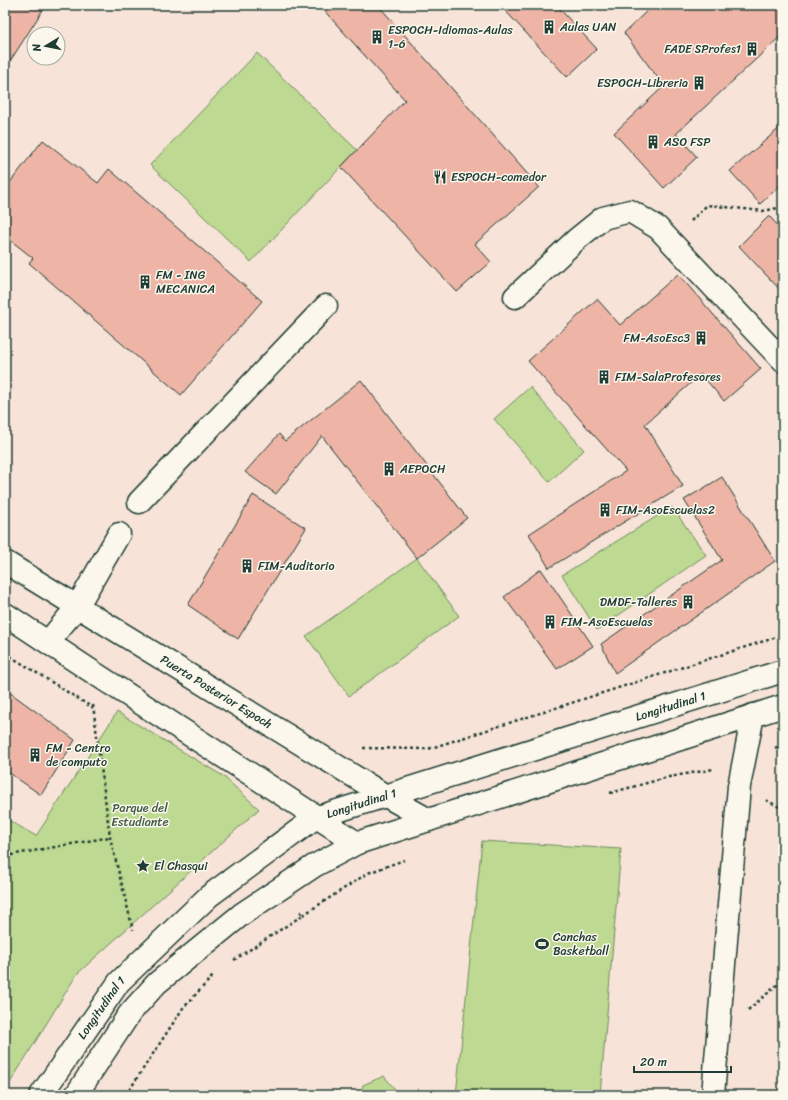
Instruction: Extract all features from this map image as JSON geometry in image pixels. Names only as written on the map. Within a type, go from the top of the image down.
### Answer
[{"type":"street","points":[[515,297],[577,239],[603,218],[630,211],[658,228],[783,362]]},
{"type":"street","points":[[139,502],[326,306]]},
{"type":"street","points":[[48,642],[77,607],[119,534]]},
{"type":"street","name":"Puerta Posterior Espoch","points":[[5,562],[386,796],[429,820]]},
{"type":"street","points":[[5,614],[357,843]]},
{"type":"street","name":"Longitudinal 1","points":[[40,1095],[119,982],[209,896],[315,818],[783,671]]},
{"type":"street","points":[[76,1095],[130,1013],[157,983],[242,914],[314,866],[357,843],[783,706]]},
{"type":"street","points":[[713,1095],[739,786],[754,715]]},
{"type":"path","points":[[670,241],[707,205],[763,211],[783,207]]},
{"type":"path","points":[[362,748],[428,748],[783,635]]},
{"type":"path","points":[[88,669],[110,837],[140,962]]},
{"type":"path","points":[[609,794],[669,777],[744,763],[783,745]]},
{"type":"path","points":[[5,856],[110,837]]},
{"type":"path","points":[[233,960],[368,873],[404,860]]},
{"type":"path","points":[[281,888],[303,915]]},
{"type":"path","points":[[126,1095],[184,1008],[215,974]]},
{"type":"path","points":[[719,1034],[783,980]]},
{"type":"shaded area","points":[[5,5],[783,5],[783,1095],[5,1095]]},
{"type":"green space","points":[[257,53],[357,150],[251,262],[150,165]]},
{"type":"green space","points":[[530,387],[584,450],[549,482],[494,419]]},
{"type":"green space","points":[[672,507],[706,555],[597,630],[562,575]]},
{"type":"green space","points":[[417,558],[459,616],[349,696],[306,636]]},
{"type":"green space","name":"Parque del Estudiante","points":[[117,712],[223,776],[259,809],[77,974],[5,1091],[5,818],[36,836]]},
{"type":"green space","name":"Canchas Basketball","points":[[482,841],[621,849],[600,1095],[456,1095]]},
{"type":"green space","points":[[384,1076],[398,1095],[360,1095],[363,1085]]},
{"type":"building","points":[[5,5],[46,5],[33,26],[26,26],[26,36],[5,69]]},
{"type":"building","name":"ESPOCH-comedor","points":[[319,5],[378,5],[539,187],[475,244],[491,262],[457,292],[341,167],[405,100]]},
{"type":"building","name":"Aulas UAN","points":[[500,5],[556,5],[597,49],[567,77]]},
{"type":"building","points":[[653,5],[783,5],[783,34],[676,134],[697,157],[664,188],[614,133],[664,86],[624,33]]},
{"type":"building","points":[[783,125],[783,183],[760,204],[730,171]]},
{"type":"building","name":"FM - ING MECANICA","points":[[43,140],[98,183],[109,169],[262,301],[181,395],[29,263],[33,258],[5,236],[5,189]]},
{"type":"building","points":[[769,216],[783,231],[783,293],[739,246]]},
{"type":"building","points":[[678,274],[761,369],[724,401],[701,374],[645,424],[683,486],[549,568],[529,534],[626,471],[528,361],[597,299],[620,325]]},
{"type":"building","name":"AEPOCH","points":[[361,380],[467,518],[417,558],[322,436],[276,494],[245,472],[279,434],[285,441]]},
{"type":"building","name":"DMDF-Talleres","points":[[722,477],[775,561],[615,673],[601,644],[722,560],[684,500]]},
{"type":"building","name":"FIM-Auditorio","points":[[253,495],[306,528],[238,639],[188,605]]},
{"type":"building","name":"FIM-AsoEscuelas","points":[[541,569],[593,646],[557,669],[504,597]]},
{"type":"building","name":"FM - Centro de computo","points":[[5,689],[75,740],[41,795],[5,770]]},
{"type":"place","name":"Aulas UAN","points":[[549,27]]},
{"type":"place","name":"ESPOCH-Idiomas-Aulas 1-6","points":[[377,37]]},
{"type":"place","name":"FADE SProfes1","points":[[752,49]]},
{"type":"place","name":"ESPOCH-Libreria","points":[[699,83]]},
{"type":"place","name":"ASO FSP","points":[[653,142]]},
{"type":"place","name":"ESPOCH-comedor","points":[[440,177]]},
{"type":"place","name":"FM - ING MECANICA","points":[[145,282]]},
{"type":"place","name":"FM-AsoEsc3","points":[[701,338]]},
{"type":"place","name":"FIM-SalaProfesores","points":[[604,377]]},
{"type":"place","name":"AEPOCH","points":[[389,469]]},
{"type":"place","name":"FIM-AsoEscuelas2","points":[[605,510]]},
{"type":"place","name":"FIM-Auditorio","points":[[247,566]]},
{"type":"place","name":"DMDF-Talleres","points":[[688,602]]},
{"type":"place","name":"FIM-AsoEscuelas","points":[[550,622]]},
{"type":"place","name":"FM - Centro de computo","points":[[35,755]]},
{"type":"place","name":"El Chasqui","points":[[143,866]]},
{"type":"place","name":"Canchas Basketball","points":[[542,944]]}]
